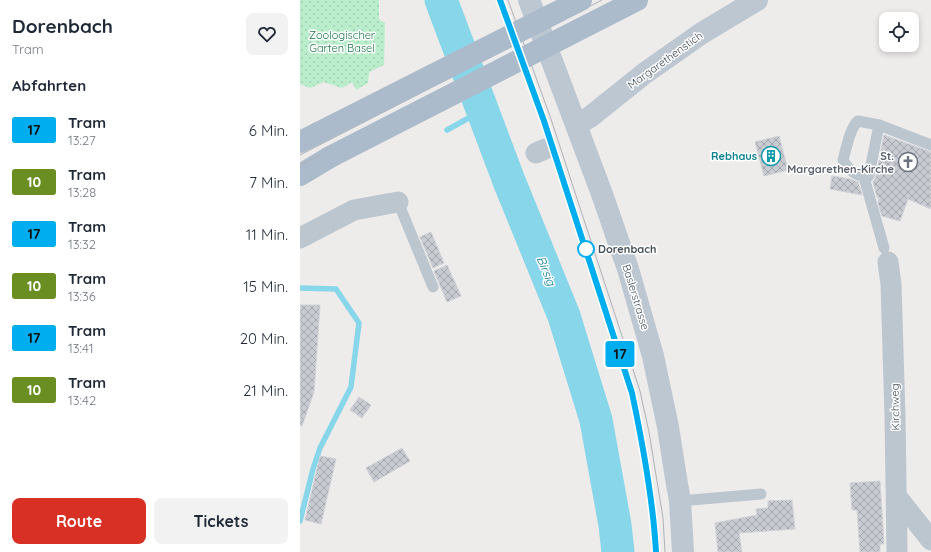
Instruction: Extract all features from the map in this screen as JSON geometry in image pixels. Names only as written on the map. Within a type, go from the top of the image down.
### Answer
[{"type":"main road","points":[[309,138],[581,0]]},
{"type":"main road","points":[[300,175],[330,157],[637,0]]},
{"type":"main road","name":"Margarethenstich","points":[[576,125],[590,117],[645,73],[702,33],[757,0]]},
{"type":"main road","name":"Baslerstrasse","points":[[531,3],[628,269],[654,356],[668,426],[680,501],[683,552]]},
{"type":"street","points":[[300,238],[354,210],[398,202]]},
{"type":"street","name":"Kirchweg","points":[[886,255],[891,292],[897,497],[897,552]]},
{"type":"street","points":[[897,497],[931,540]]},
{"type":"lane","points":[[868,175],[860,176],[851,171],[843,160],[852,130],[855,123],[858,121],[879,125],[931,145]]},
{"type":"lane","points":[[879,125],[868,175],[865,182],[886,255]]},
{"type":"lane","points":[[300,150],[309,138]]},
{"type":"lane","points":[[300,166],[313,160],[330,157]]},
{"type":"lane","points":[[398,202],[433,287]]},
{"type":"lane","points":[[680,501],[761,494]]},
{"type":"green space","name":"Zoologischer Garten Basel","points":[[300,0],[379,0],[379,19],[385,23],[384,65],[369,72],[368,83],[356,90],[352,82],[342,88],[324,82],[310,88],[300,84]]},
{"type":"building","points":[[884,135],[931,152],[931,209],[908,199],[900,221],[882,216],[878,203],[879,198],[877,197],[873,182],[876,176]]},
{"type":"building","name":"Rebhaus","points":[[779,136],[788,170],[764,176],[755,142]]},
{"type":"building","points":[[832,176],[858,182],[862,195],[830,189]]},
{"type":"building","points":[[431,232],[444,263],[433,268],[420,237]]},
{"type":"building","points":[[447,265],[461,296],[447,302],[434,271]]},
{"type":"building","points":[[300,305],[320,305],[314,392],[302,426],[300,425]]},
{"type":"building","points":[[359,397],[371,405],[362,418],[350,410]]},
{"type":"building","points":[[402,448],[410,461],[374,482],[366,468]]},
{"type":"building","points":[[320,456],[336,459],[321,524],[305,520]]},
{"type":"building","points":[[880,481],[884,544],[880,544],[880,552],[860,552],[857,510],[852,510],[850,483]]},
{"type":"building","points":[[792,500],[795,529],[739,533],[742,552],[718,552],[715,523],[757,515],[756,509],[768,508],[768,501]]},
{"type":"waterway","name":"Birsig","points":[[441,0],[509,181],[564,316],[596,420],[615,525],[618,552]]},
{"type":"waterway","name":"Dorenbach","points":[[447,130],[483,110]]},
{"type":"waterway","points":[[300,288],[336,289],[359,323],[351,387],[320,448],[313,469],[300,521]]},
{"type":"tram line","points":[[500,0],[544,121],[632,393],[647,472],[653,512],[656,552]]},
{"type":"tram line","name":"17","points":[[500,0],[544,121],[632,393],[654,519],[656,552]]},
{"type":"tram line","points":[[508,0],[551,119],[640,391],[649,432],[663,518],[665,552]]},
{"type":"tram line","points":[[300,155],[602,0]]},
{"type":"tram line","points":[[300,165],[620,0]]},
{"type":"place","name":"Rebhaus","points":[[771,156]]},
{"type":"place","name":"St. Margarethen-Kirche","points":[[908,162]]},
{"type":"place","name":"Dorenbach","points":[[586,249]]}]
